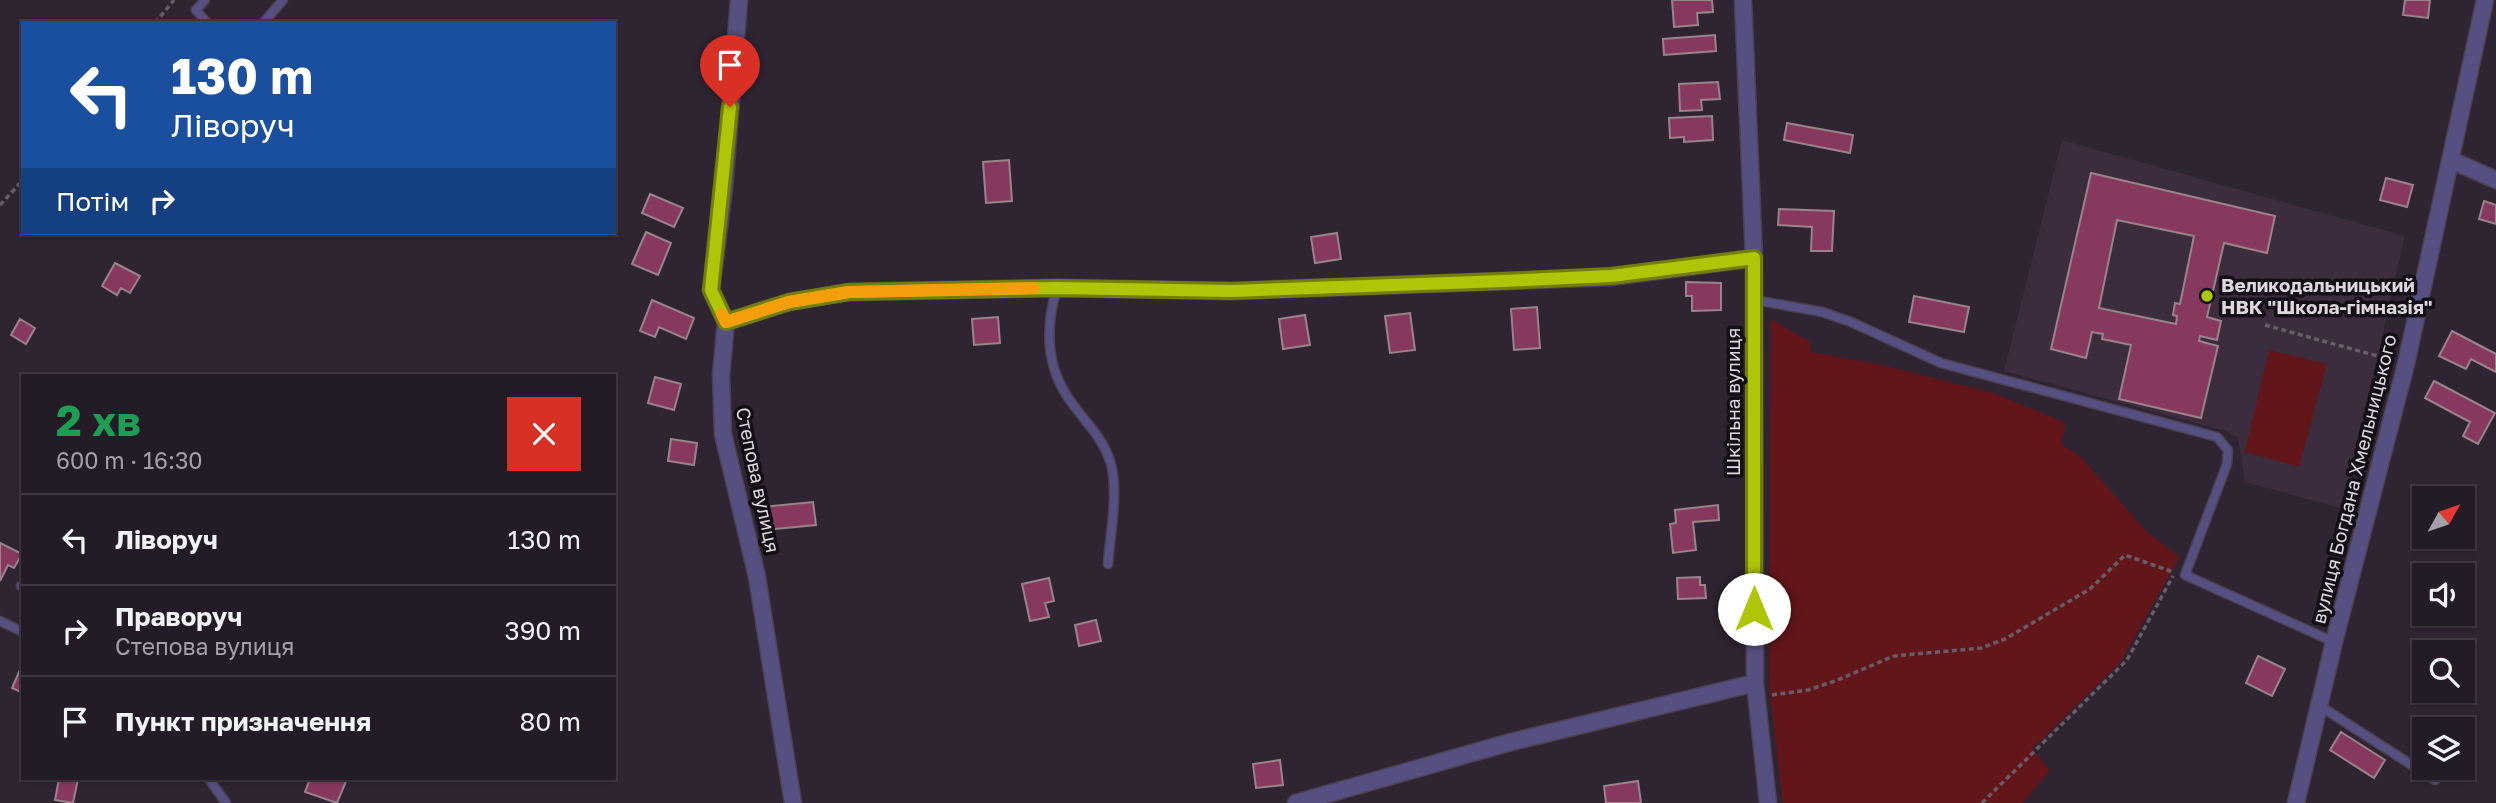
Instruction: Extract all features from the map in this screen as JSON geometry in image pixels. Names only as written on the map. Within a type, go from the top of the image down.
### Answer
[{"type":"street","points":[[739,0],[724,188],[711,290],[726,322],[789,302],[849,292],[1057,288],[1232,291],[1611,276],[1754,258]]},
{"type":"street","name":"Шкільна вулиця","points":[[1743,0],[1755,300],[1755,690],[1768,803]]},
{"type":"street","name":"вулиця Богдана Хмельницького","points":[[2296,803],[2334,642],[2406,364],[2485,0]]},
{"type":"street","points":[[2451,160],[2496,180]]},
{"type":"street","name":"Степова вулиця","points":[[726,322],[721,376],[723,434],[757,577],[793,803]]},
{"type":"street","points":[[1296,803],[1511,742],[1755,690]]},
{"type":"lane","points":[[205,0],[196,10],[205,21]]},
{"type":"lane","points":[[265,21],[283,0]]},
{"type":"lane","points":[[1057,288],[1048,326],[1052,364],[1067,397],[1103,446],[1112,474],[1108,564]]},
{"type":"lane","points":[[1755,300],[1822,312],[1851,322],[1941,363],[2217,437],[2228,450],[2227,464],[2185,575],[2334,642]]},
{"type":"lane","points":[[0,621],[21,631]]},
{"type":"lane","points":[[2320,706],[2412,765]]},
{"type":"lane","points":[[210,780],[226,803]]},
{"type":"path","points":[[157,21],[174,0]]},
{"type":"path","points":[[0,205],[21,182]]},
{"type":"path","points":[[2266,325],[2406,364]]},
{"type":"path","points":[[1755,690],[1808,690],[1894,656],[1980,648],[2005,639],[2090,589],[2125,555],[2174,572],[2127,660],[1982,803]]},
{"type":"shaded area","name":"Великодальницький НВК \"Школа-гімназія\"","points":[[2062,140],[2405,236],[2343,509],[2245,482],[2238,438],[2225,431],[2004,371]]},
{"type":"shaded area","points":[[1771,319],[1810,342],[1811,352],[1882,365],[1993,393],[2066,423],[2061,444],[2081,457],[2147,532],[2180,557],[2120,663],[2032,749],[2050,770],[2023,803],[1783,803],[1769,683]]},
{"type":"shaded area","points":[[2269,350],[2327,364],[2299,467],[2245,452]]},
{"type":"building","points":[[1672,0],[1712,0],[1713,12],[1697,13],[1698,25],[1674,27]]},
{"type":"building","points":[[2405,0],[2430,0],[2428,18],[2403,15]]},
{"type":"building","points":[[1715,35],[1716,51],[1664,55],[1663,39]]},
{"type":"building","points":[[1718,82],[1720,99],[1701,100],[1702,110],[1680,111],[1679,84]]},
{"type":"building","points":[[1712,116],[1713,140],[1684,142],[1684,137],[1670,138],[1669,118]]},
{"type":"building","points":[[1787,123],[1853,135],[1850,153],[1784,140]]},
{"type":"building","points":[[1009,160],[1012,201],[986,203],[983,162]]},
{"type":"building","points":[[2091,173],[2275,216],[2267,253],[2224,243],[2207,317],[2221,321],[2217,340],[2200,336],[2199,341],[2218,346],[2201,418],[2119,399],[2131,345],[2102,339],[2103,334],[2092,332],[2086,358],[2051,349]],"holes":[[[2117,220],[2194,236],[2180,304],[2175,303],[2173,315],[2177,316],[2176,324],[2099,308]]]},
{"type":"building","points":[[2386,178],[2413,185],[2407,207],[2380,200]]},
{"type":"building","points":[[650,194],[683,208],[674,227],[642,213]]},
{"type":"building","points":[[2484,201],[2496,205],[2496,224],[2479,219]]},
{"type":"building","points":[[1779,209],[1834,211],[1832,251],[1811,251],[1812,227],[1778,225]]},
{"type":"building","points":[[646,232],[671,243],[658,275],[632,264]]},
{"type":"building","points":[[1337,233],[1341,259],[1315,263],[1311,237]]},
{"type":"building","points":[[115,263],[140,276],[130,293],[121,288],[117,295],[102,286]]},
{"type":"building","points":[[1686,282],[1721,283],[1721,310],[1692,311],[1692,296],[1686,296]]},
{"type":"building","points":[[1914,296],[1969,307],[1964,332],[1909,322]]},
{"type":"building","points":[[652,300],[694,318],[686,339],[659,327],[655,337],[640,331]]},
{"type":"building","points":[[1537,307],[1540,348],[1514,350],[1511,309]]},
{"type":"building","points":[[1410,313],[1415,350],[1390,353],[1385,316]]},
{"type":"building","points":[[1305,315],[1310,345],[1283,349],[1279,319]]},
{"type":"building","points":[[998,317],[1000,343],[974,345],[972,319]]},
{"type":"building","points":[[20,319],[35,328],[26,344],[11,335]]},
{"type":"building","points":[[2452,331],[2496,354],[2496,372],[2471,359],[2466,369],[2439,356]]},
{"type":"building","points":[[655,377],[681,384],[674,410],[648,403]]},
{"type":"building","points":[[2434,381],[2495,413],[2478,444],[2463,436],[2470,422],[2425,398]]},
{"type":"building","points":[[671,439],[697,443],[694,465],[668,461]]},
{"type":"building","points":[[813,502],[816,525],[765,530],[762,507]]},
{"type":"building","points":[[1718,505],[1719,520],[1693,522],[1696,550],[1673,553],[1670,524],[1676,523],[1675,510]]},
{"type":"building","points":[[0,543],[21,556],[14,568],[8,565],[0,581]]},
{"type":"building","points":[[1700,577],[1700,585],[1705,585],[1706,598],[1678,599],[1677,578]]},
{"type":"building","points":[[1049,578],[1054,601],[1045,603],[1049,617],[1030,621],[1022,584]]},
{"type":"building","points":[[1096,620],[1101,641],[1079,646],[1075,625]]},
{"type":"building","points":[[2258,656],[2285,669],[2272,696],[2246,683]]},
{"type":"building","points":[[21,668],[21,692],[12,688]]},
{"type":"building","points":[[2341,732],[2385,760],[2374,778],[2330,750]]},
{"type":"building","points":[[1280,760],[1283,785],[1256,788],[1253,764]]},
{"type":"building","points":[[59,780],[78,780],[73,803],[55,800]]},
{"type":"building","points":[[310,780],[347,780],[337,803],[305,792]]},
{"type":"building","points":[[1638,781],[1641,803],[1606,803],[1604,786]]},
{"type":"slow traffic","points":[[722,314],[726,322],[789,302],[849,292],[1034,288]]},
{"type":"place","name":"Великодальницький НВК \"Школа-гімназія\"","points":[[2207,296]]},
{"type":"route","points":[[730,107],[724,188],[711,290],[726,322],[789,302],[849,292],[1057,288],[1232,291],[1503,281],[1611,276],[1754,258],[1754,609]]}]
